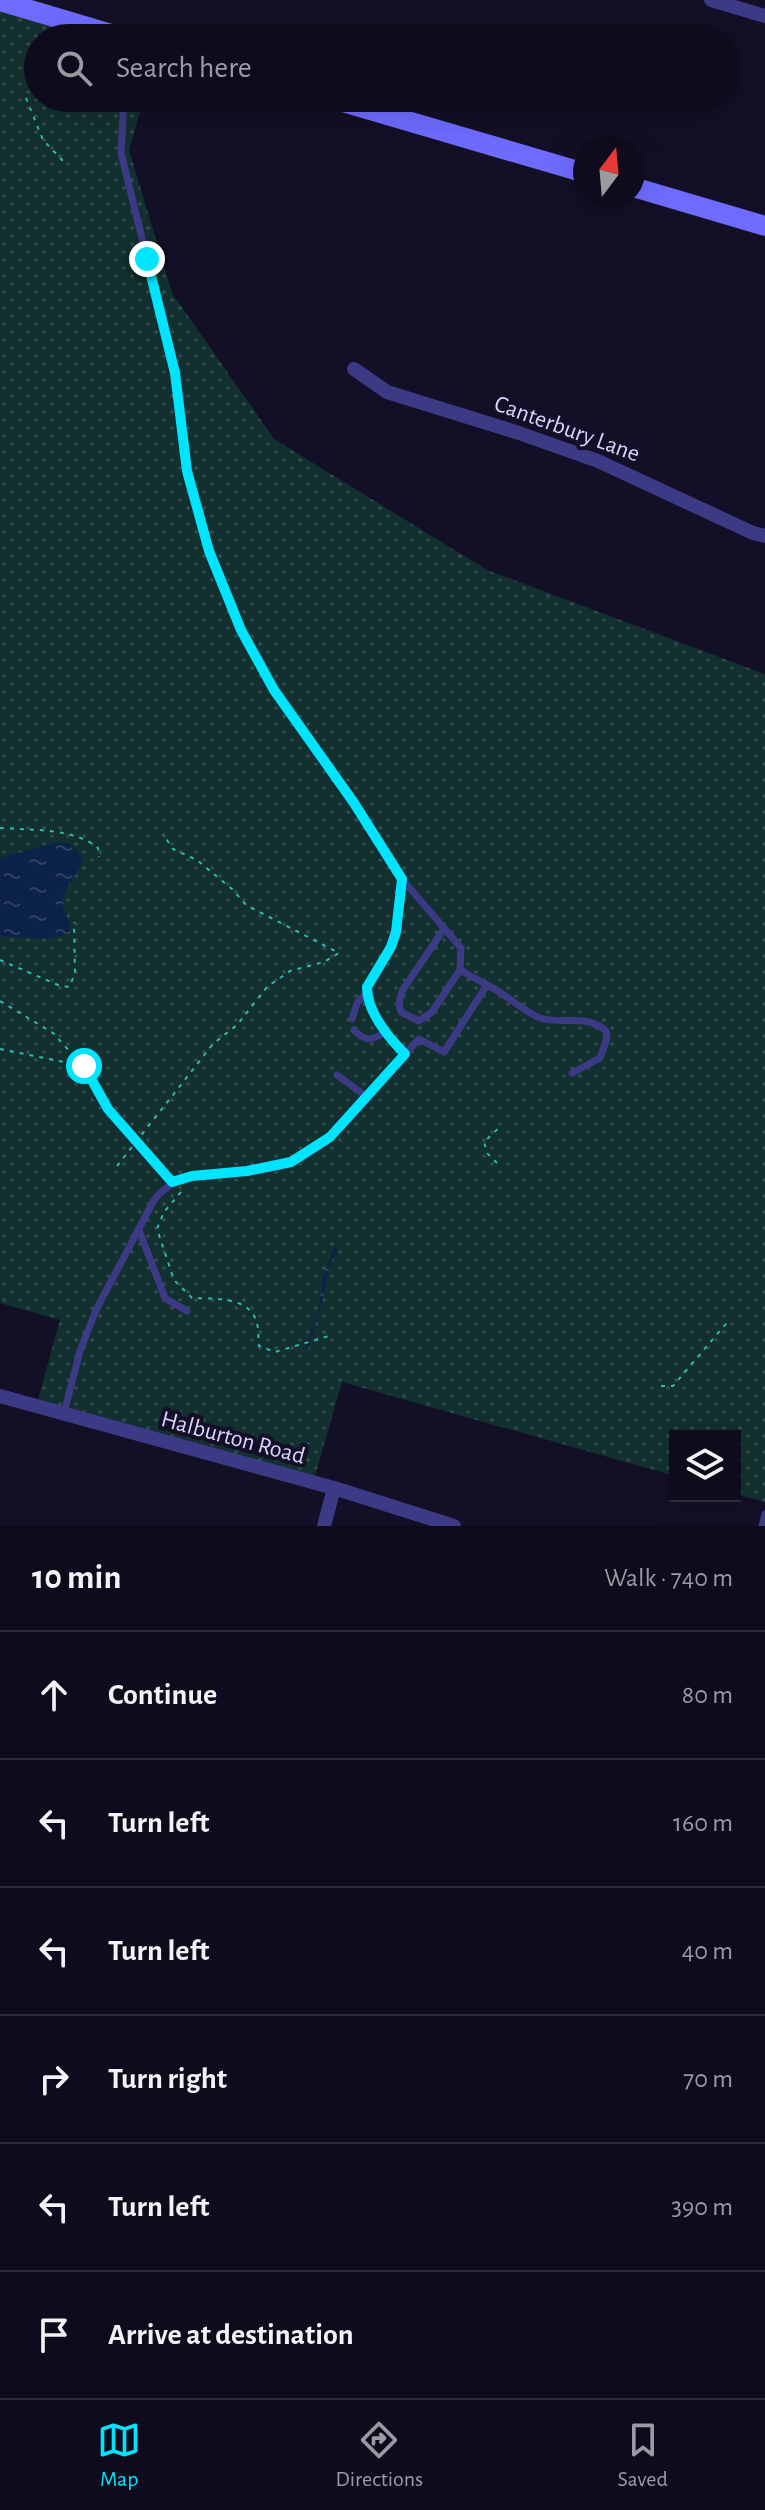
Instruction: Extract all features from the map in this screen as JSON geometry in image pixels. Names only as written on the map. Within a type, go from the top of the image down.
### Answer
[{"type":"street","points":[[711,0],[765,16]]},
{"type":"street","points":[[0,1],[78,24]]},
{"type":"street","points":[[377,112],[573,169]]},
{"type":"street","points":[[645,191],[765,226]]},
{"type":"street","name":"Canterbury Lane","points":[[354,369],[387,392],[595,460],[765,536]]},
{"type":"street","name":"Halburton Road","points":[[0,1396],[334,1488],[454,1526]]},
{"type":"street","points":[[324,1526],[334,1488]]},
{"type":"lane","points":[[123,112],[121,153],[175,373],[187,471],[209,551],[241,630],[274,690],[354,803],[402,879],[461,948],[460,970],[429,1017],[419,1021],[401,1012],[399,1003],[402,991],[444,929]]},
{"type":"lane","points":[[402,879],[396,932],[391,947],[367,987],[367,993],[369,1004],[386,1032],[405,1054]]},
{"type":"lane","points":[[460,970],[504,992],[537,1017],[587,1021],[606,1031],[607,1038],[600,1058],[572,1073]]},
{"type":"lane","points":[[419,1039],[444,1052],[487,985]]},
{"type":"lane","points":[[352,1019],[357,1003],[367,993]]},
{"type":"lane","points":[[64,1415],[86,1332],[154,1200],[172,1182],[192,1176],[247,1171],[291,1162],[330,1137],[419,1039],[419,1021]]},
{"type":"lane","points":[[354,1030],[368,1041],[386,1032]]},
{"type":"lane","points":[[337,1075],[367,1097]]},
{"type":"lane","points":[[139,1230],[165,1298],[187,1311]]},
{"type":"lane","points":[[762,1526],[765,1514]]},
{"type":"path","points":[[32,112],[43,140],[64,162]]},
{"type":"path","points":[[0,828],[74,837],[91,842],[98,848],[99,857]]},
{"type":"path","points":[[117,1166],[213,1044],[237,1025],[267,987],[290,971],[324,962],[339,953],[246,905],[197,860],[173,849],[163,834]]},
{"type":"path","points":[[0,960],[69,987],[75,974],[74,922]]},
{"type":"path","points":[[0,1001],[53,1033],[84,1066],[108,1109],[181,1192],[164,1212],[157,1229],[174,1280],[192,1298],[229,1299],[245,1308],[256,1319],[259,1346],[275,1352],[329,1336]]},
{"type":"path","points":[[0,1049],[84,1066]]},
{"type":"path","points":[[497,1163],[487,1153],[484,1142],[501,1126]]},
{"type":"path","points":[[661,1386],[673,1386],[730,1319]]},
{"type":"green space","points":[[0,1],[78,24],[24,24],[24,112],[140,112],[129,150],[172,293],[274,439],[487,570],[765,674],[765,1502],[741,1496],[741,1430],[669,1430],[669,1474],[342,1382],[313,1483],[36,1407],[60,1320],[0,1303]]},
{"type":"water","points":[[57,842],[73,846],[83,859],[63,900],[70,931],[44,939],[0,937],[0,858]]},
{"type":"water","points":[[336,1244],[338,1249],[329,1267],[323,1299],[308,1349],[305,1350],[319,1309],[322,1279]]},
{"type":"route","points":[[84,1066],[108,1109],[172,1182],[192,1176],[247,1171],[291,1162],[330,1137],[405,1054],[386,1032],[369,1004],[367,993],[367,987],[391,947],[396,932],[402,879],[354,803],[274,690],[241,630],[209,551],[187,471],[175,373],[147,259]]}]
